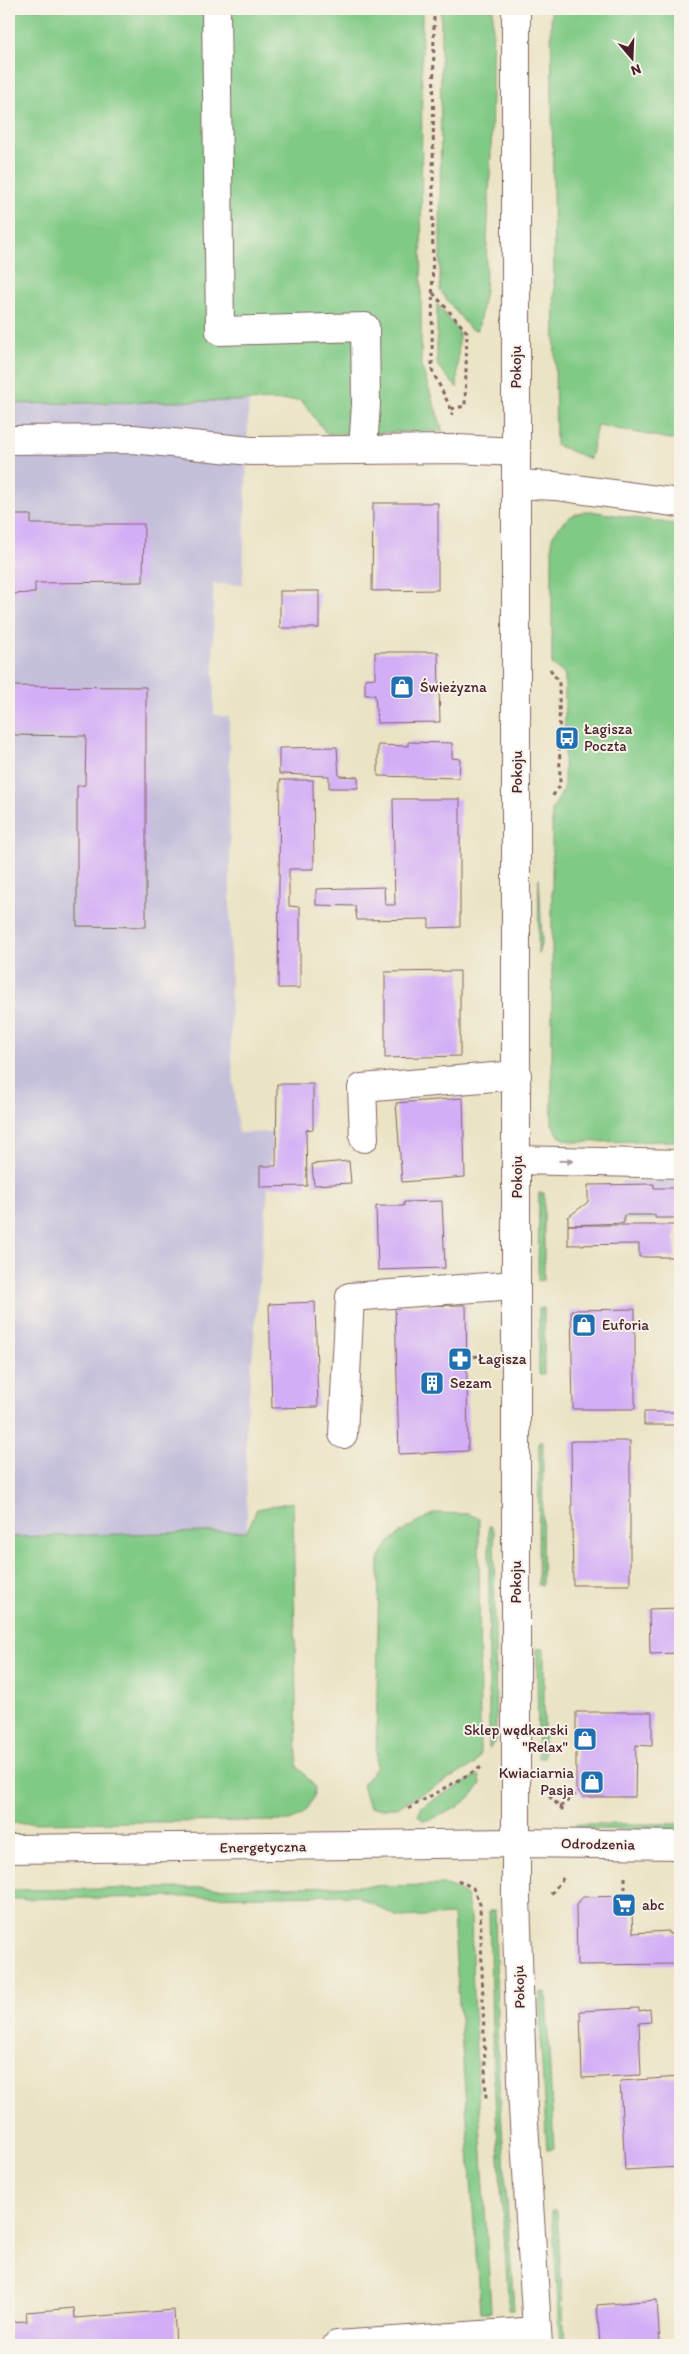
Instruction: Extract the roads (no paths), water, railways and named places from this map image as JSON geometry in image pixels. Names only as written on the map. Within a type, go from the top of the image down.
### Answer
[{"type":"street","points":[[216,9],[220,331],[365,326],[366,404],[363,450]]},
{"type":"street","name":"Pokoju","points":[[516,9],[516,1843],[523,2108],[538,2338]]},
{"type":"street","points":[[9,440],[133,439],[251,451],[457,449],[516,452]]},
{"type":"street","points":[[516,484],[555,486],[680,502]]},
{"type":"street","points":[[364,1138],[362,1088],[517,1075]]},
{"type":"street","points":[[517,1160],[680,1164]]},
{"type":"street","points":[[343,1434],[350,1297],[516,1285]]},
{"type":"street","name":"Odrodzenia","points":[[516,1843],[680,1845]]},
{"type":"street","name":"Energetyczna","points":[[9,1849],[516,1843]]},
{"type":"street","points":[[337,2345],[538,2338]]},
{"type":"place","name":"Świeżyzna","points":[[402,687]]},
{"type":"place","name":"Łagisza Poczta","points":[[567,738]]},
{"type":"place","name":"Euforia","points":[[584,1325]]},
{"type":"place","name":"Łagisza","points":[[460,1359]]},
{"type":"place","name":"Sezam","points":[[432,1383]]},
{"type":"place","name":"Sklep wędkarski \"Relax\"","points":[[585,1739]]},
{"type":"place","name":"Kwiaciarnia Pasja","points":[[592,1782]]},
{"type":"place","name":"abc","points":[[624,1905]]}]
